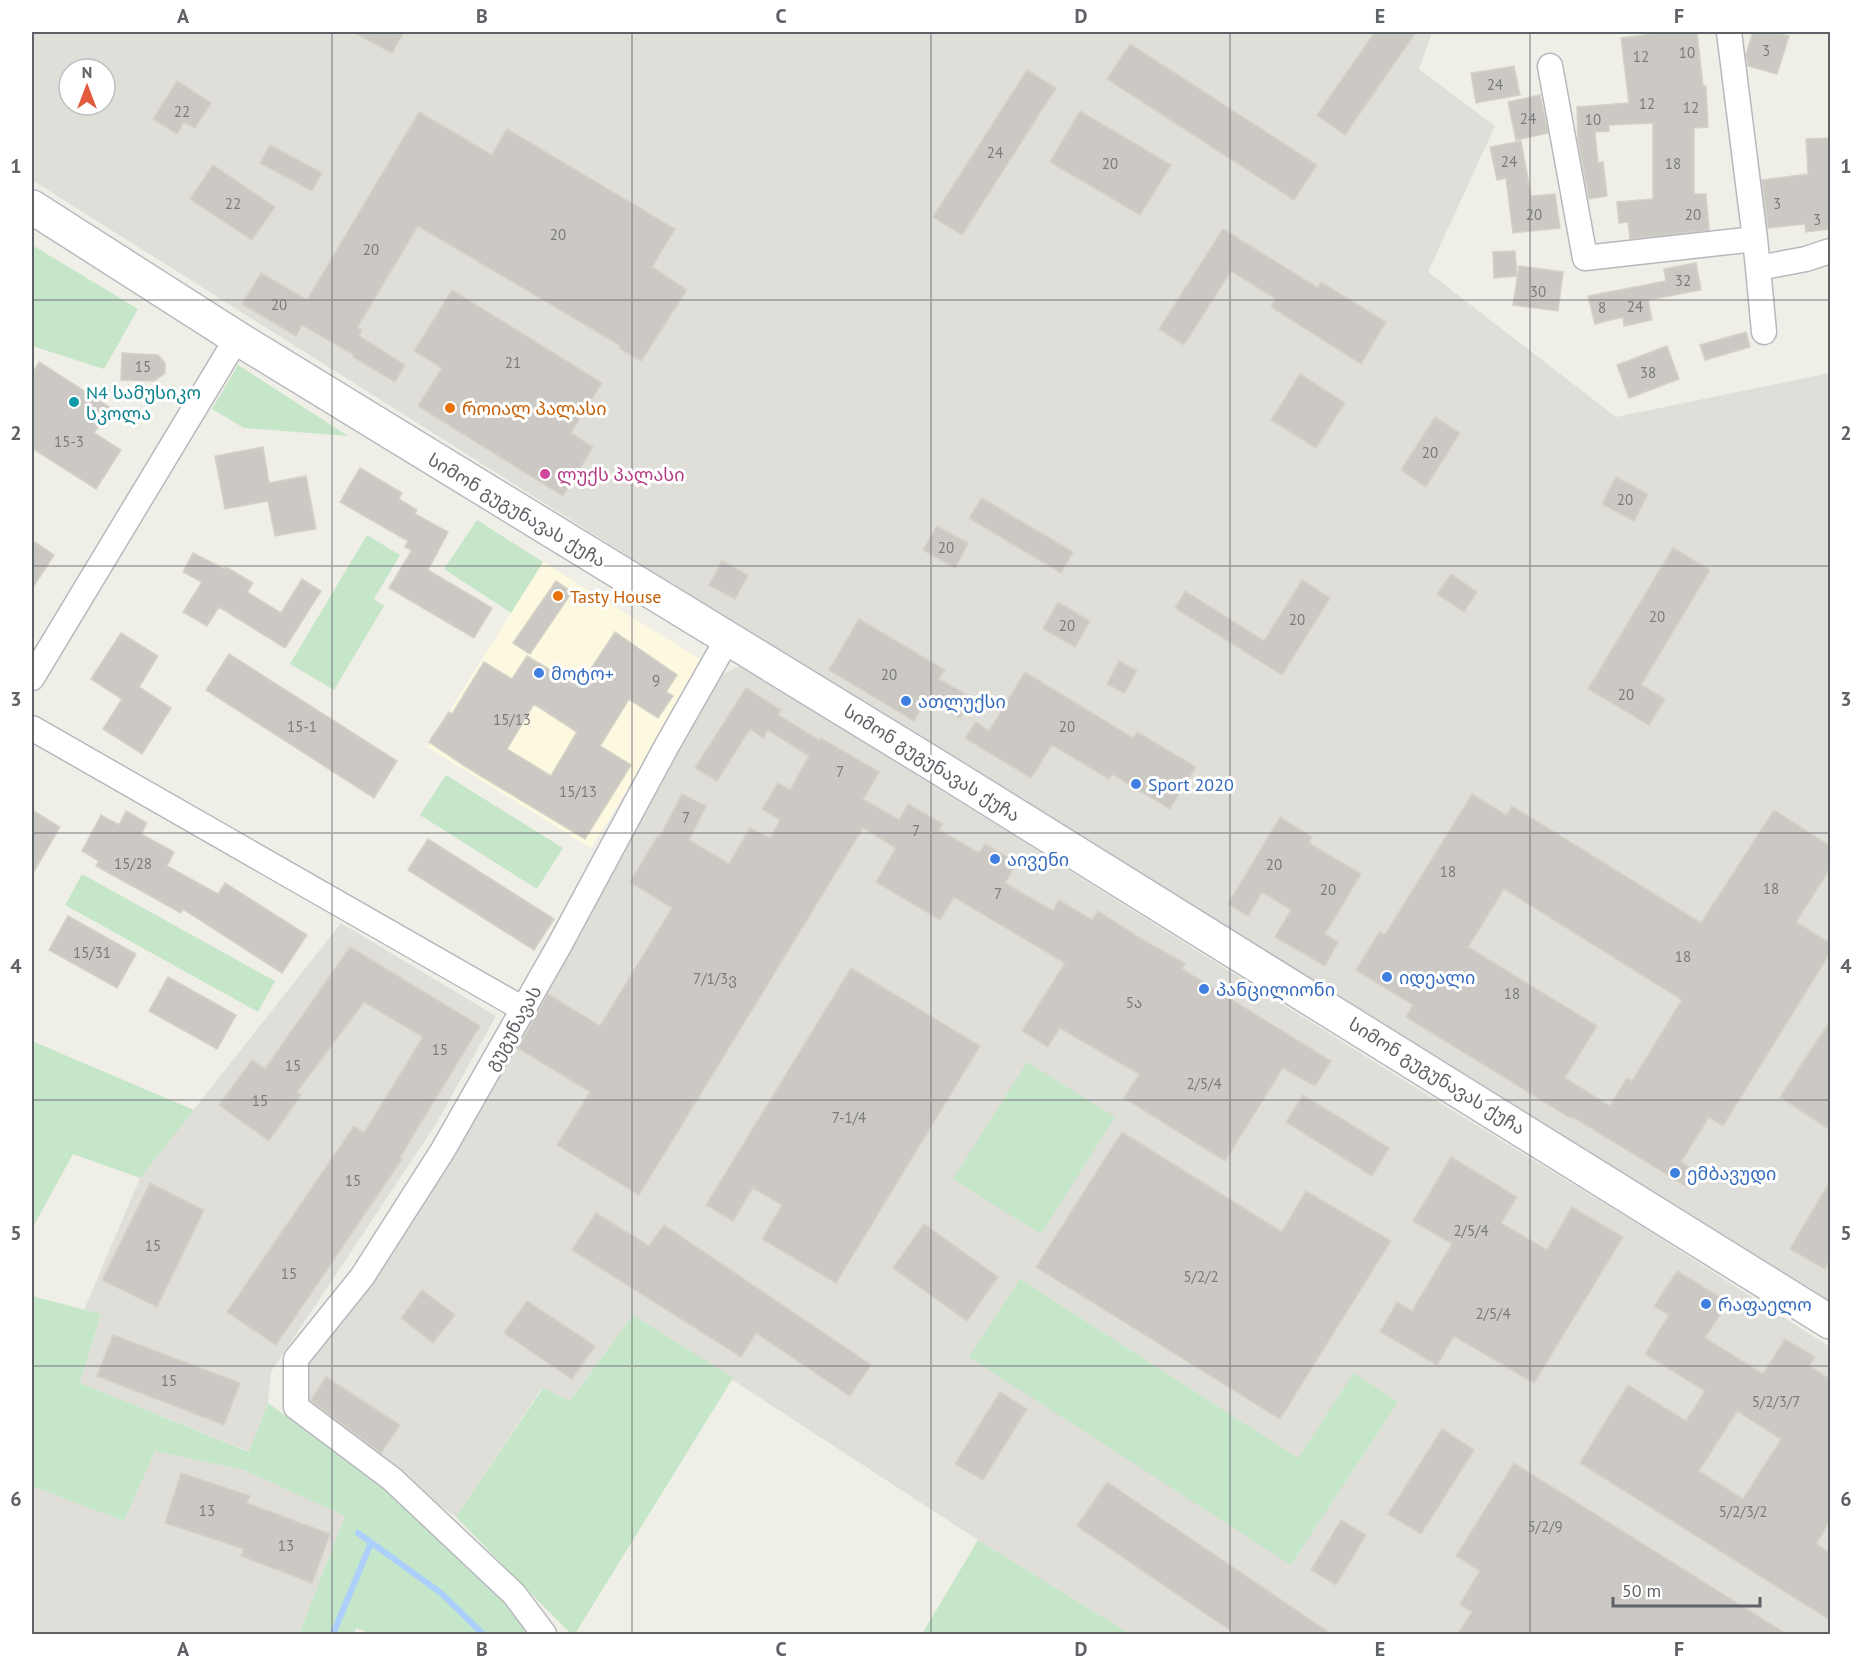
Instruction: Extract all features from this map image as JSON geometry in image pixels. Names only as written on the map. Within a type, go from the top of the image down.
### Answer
[{"type":"main road","name":"სიმონ გუგუნავას ქუჩა","points":[[32,207],[237,338],[966,784],[1830,1322]]},
{"type":"street","points":[[1729,32],[1755,239],[1764,332]]},
{"type":"street","points":[[1550,66],[1585,258],[1755,239]]},
{"type":"street","points":[[1758,268],[1806,259],[1830,251]]},
{"type":"street","points":[[32,678],[237,338]]},
{"type":"street","name":"გუგუნავას","points":[[544,1635],[514,1594],[392,1479],[296,1407],[296,1359],[362,1277],[443,1150],[728,638]]},
{"type":"street","points":[[32,728],[523,1009]]},
{"type":"shaded area","points":[[32,32],[1432,32],[1419,69],[1495,126],[1428,272],[1616,417],[1830,373],[1830,1307],[782,653],[32,180]]},
{"type":"shaded area","points":[[543,562],[706,663],[591,848],[427,747]]},
{"type":"shaded area","points":[[741,665],[1421,1091],[1641,1226],[1830,1347],[1830,1634],[1130,1634],[978,1540],[633,1315],[569,1402],[542,1388],[456,1517],[305,1408],[305,1387],[311,1357],[423,1206],[486,1098],[722,675]],"holes":[[[1020,1279],[1299,1459],[1354,1374],[1398,1402],[1291,1565]]]},
{"type":"shaded area","points":[[341,923],[496,1016],[436,1124],[271,1372],[268,1403],[250,1452],[80,1383],[101,1315],[84,1310],[140,1178]]},
{"type":"shaded area","points":[[155,1451],[244,1470],[345,1516],[299,1634],[32,1634],[32,1486],[124,1521]]},
{"type":"green space","points":[[32,245],[138,309],[104,369],[32,346]]},
{"type":"green space","points":[[238,365],[348,436],[244,428],[212,409]]},
{"type":"green space","points":[[477,520],[543,562],[511,613],[444,569]]},
{"type":"green space","points":[[367,535],[400,555],[374,599],[384,606],[334,690],[290,664]]},
{"type":"green space","points":[[446,775],[563,848],[537,889],[420,815]]},
{"type":"green space","points":[[82,874],[275,981],[258,1012],[65,905]]},
{"type":"green space","points":[[32,1041],[194,1110],[140,1178],[73,1154],[32,1229]]},
{"type":"green space","points":[[1027,1062],[1115,1117],[1041,1234],[953,1179]]},
{"type":"green space","points":[[1020,1279],[1298,1458],[1354,1373],[1398,1402],[1291,1565],[969,1357]]},
{"type":"green space","points":[[32,1296],[101,1314],[80,1383],[249,1452],[268,1403],[399,1500],[504,1599],[531,1634],[371,1634],[356,1628],[354,1634],[299,1634],[345,1516],[244,1470],[155,1451],[124,1521],[32,1486]]},
{"type":"green space","points":[[633,1315],[733,1378],[575,1634],[571,1634],[456,1517],[543,1388],[570,1401]]},
{"type":"green space","points":[[978,1540],[1130,1634],[922,1634]]},
{"type":"building","points":[[353,32],[404,32],[392,53]]},
{"type":"building","points":[[1375,32],[1416,32],[1345,135],[1317,115]]},
{"type":"building","points":[[1668,32],[1697,32],[1703,86],[1706,86],[1708,127],[1694,128],[1694,194],[1706,194],[1709,230],[1630,239],[1628,222],[1619,223],[1617,202],[1653,199],[1653,123],[1609,125],[1609,131],[1595,132],[1598,163],[1603,162],[1607,196],[1589,199],[1578,140],[1577,107],[1629,103],[1621,38]]},
{"type":"building","points":[[1753,32],[1773,32],[1789,36],[1777,74],[1748,66],[1746,54]]},
{"type":"building","points":[[1130,44],[1317,165],[1294,200],[1107,79]]},
{"type":"building","points":[[1514,66],[1520,95],[1476,103],[1471,73]]},
{"type":"building","points":[[1027,70],[1056,88],[962,235],[933,217]]},
{"type":"building","points":[[177,81],[211,103],[195,128],[184,122],[177,134],[153,119]]},
{"type":"building","points":[[1540,95],[1548,133],[1516,140],[1508,102]]},
{"type":"building","points":[[1080,111],[1171,165],[1140,215],[1050,162]]},
{"type":"building","points":[[419,112],[492,155],[507,129],[675,229],[652,267],[687,290],[641,361],[619,348],[621,346],[418,226],[357,328],[362,330],[359,336],[405,365],[395,382],[302,325],[296,336],[242,304],[261,273],[307,300]]},
{"type":"building","points":[[1830,138],[1830,229],[1806,232],[1805,224],[1768,228],[1762,180],[1808,174],[1806,139]]},
{"type":"building","points":[[1521,141],[1531,196],[1555,194],[1560,228],[1513,233],[1506,178],[1497,180],[1490,147]]},
{"type":"building","points":[[270,145],[322,173],[312,191],[260,163]]},
{"type":"building","points":[[213,165],[275,207],[252,240],[190,199]]},
{"type":"building","points":[[1223,229],[1318,288],[1321,282],[1386,322],[1361,364],[1271,307],[1276,299],[1231,271],[1184,345],[1159,329]]},
{"type":"building","points":[[1515,251],[1517,276],[1494,278],[1493,252]]},
{"type":"building","points":[[1696,263],[1701,290],[1648,300],[1652,320],[1624,326],[1623,317],[1595,324],[1588,296],[1666,281],[1664,269]]},
{"type":"building","points":[[1519,266],[1563,272],[1558,311],[1513,305]]},
{"type":"building","points":[[452,290],[602,383],[571,433],[593,447],[563,496],[418,406],[442,368],[414,351]]},
{"type":"building","points":[[1746,332],[1750,347],[1705,360],[1700,345]]},
{"type":"building","points":[[1667,346],[1679,379],[1629,398],[1617,365]]},
{"type":"building","points":[[122,353],[158,355],[165,363],[165,373],[154,381],[121,380]]},
{"type":"building","points":[[39,362],[111,408],[94,433],[121,450],[96,489],[32,448],[32,374]]},
{"type":"building","points":[[1300,374],[1345,403],[1316,448],[1271,420]]},
{"type":"building","points":[[1435,417],[1460,433],[1426,487],[1401,470]]},
{"type":"building","points":[[263,447],[269,483],[306,476],[316,529],[275,536],[268,501],[225,509],[215,456]]},
{"type":"building","points":[[360,468],[402,493],[399,499],[417,510],[415,514],[448,532],[428,570],[492,608],[474,638],[389,588],[412,550],[405,547],[408,541],[340,502]]},
{"type":"building","points":[[1616,477],[1648,494],[1634,521],[1602,504]]},
{"type":"building","points":[[982,498],[1073,552],[1061,573],[969,518]]},
{"type":"building","points":[[937,526],[968,543],[955,568],[923,550]]},
{"type":"building","points":[[32,540],[54,555],[32,589]]},
{"type":"building","points":[[1673,548],[1710,570],[1641,685],[1665,699],[1649,725],[1588,689]]},
{"type":"building","points":[[193,553],[224,569],[226,567],[253,583],[247,592],[281,613],[302,579],[321,591],[285,648],[219,607],[207,626],[183,612],[202,582],[183,572]]},
{"type":"building","points":[[722,561],[748,575],[735,599],[709,585]]},
{"type":"building","points":[[1451,574],[1477,592],[1464,612],[1437,594]]},
{"type":"building","points":[[1302,580],[1330,598],[1282,675],[1175,608],[1185,591],[1264,641]]},
{"type":"building","points":[[556,581],[572,592],[530,654],[513,643]]},
{"type":"building","points":[[1058,602],[1090,621],[1075,647],[1043,629]]},
{"type":"building","points":[[859,619],[945,670],[939,679],[972,698],[960,718],[927,698],[914,721],[829,670]]},
{"type":"building","points":[[615,632],[677,675],[666,692],[673,696],[658,718],[629,699],[600,746],[631,765],[585,839],[429,742],[449,712],[452,714],[484,662],[512,679],[527,656],[579,687]],"holes":[[[534,704],[577,732],[551,776],[507,749]]]},
{"type":"building","points":[[121,633],[158,656],[139,687],[171,708],[142,754],[103,729],[122,699],[91,679]]},
{"type":"building","points":[[229,654],[397,761],[374,798],[206,690]]},
{"type":"building","points":[[1119,661],[1137,671],[1124,693],[1107,684]]},
{"type":"building","points":[[1025,672],[1133,738],[1137,732],[1196,767],[1170,809],[1112,774],[1109,779],[1052,745],[1031,778],[965,738],[976,722],[989,731]]},
{"type":"building","points":[[746,688],[781,710],[778,715],[879,772],[863,799],[899,820],[908,804],[943,824],[939,830],[979,853],[985,844],[1017,863],[1005,883],[1053,911],[1059,900],[1092,920],[1098,911],[1143,940],[1185,963],[1182,969],[1331,1061],[1315,1086],[1283,1068],[1225,1161],[1124,1098],[1139,1074],[1060,1028],[1048,1047],[1022,1031],[1065,963],[954,897],[940,920],[876,882],[896,848],[863,828],[639,1195],[557,1145],[590,1092],[518,1048],[548,994],[600,1026],[672,908],[630,882],[657,837],[659,838],[682,794],[706,806],[689,840],[729,864],[750,828],[770,838],[780,820],[762,809],[778,783],[790,790],[809,756],[768,730],[763,738],[750,729],[717,781],[695,768]]},
{"type":"building","points":[[1472,794],[1506,815],[1512,806],[1701,923],[1774,810],[1830,846],[1830,869],[1796,922],[1830,943],[1830,953],[1723,1126],[1709,1117],[1681,1162],[1699,1173],[1689,1188],[1406,1017],[1413,1005],[1356,970],[1380,931],[1385,935]],"holes":[[[1504,889],[1682,1000],[1632,1081],[1627,1078],[1610,1106],[1565,1078],[1597,1026],[1468,947]]]},
{"type":"building","points":[[32,810],[60,827],[32,875]]},
{"type":"building","points":[[126,811],[147,823],[141,834],[174,852],[167,866],[218,894],[225,883],[307,935],[282,973],[183,909],[181,913],[96,866],[99,861],[82,851],[101,815],[119,825]]},
{"type":"building","points":[[1280,817],[1312,837],[1309,843],[1361,874],[1325,934],[1338,942],[1325,966],[1275,937],[1291,910],[1262,892],[1248,916],[1228,904]]},
{"type":"building","points":[[428,839],[554,919],[534,950],[408,870]]},
{"type":"building","points":[[68,916],[136,954],[117,988],[49,950]]},
{"type":"building","points":[[350,947],[480,1026],[400,1157],[402,1159],[276,1345],[227,1312],[354,1126],[364,1133],[423,1037],[364,1002],[297,1092],[301,1095],[269,1141],[219,1105],[252,1060],[265,1069]]},
{"type":"building","points":[[851,968],[980,1046],[836,1283],[762,1239],[782,1205],[753,1188],[733,1221],[706,1205]]},
{"type":"building","points":[[168,977],[236,1015],[217,1049],[149,1011]]},
{"type":"building","points":[[1830,1021],[1830,1130],[1780,1097]]},
{"type":"building","points":[[1303,1095],[1389,1148],[1372,1176],[1286,1122]]},
{"type":"building","points":[[1122,1132],[1282,1232],[1306,1191],[1391,1241],[1280,1419],[1036,1267]]},
{"type":"building","points":[[1451,1157],[1517,1197],[1501,1223],[1547,1250],[1572,1207],[1623,1237],[1534,1383],[1454,1336],[1437,1365],[1380,1332],[1397,1302],[1412,1311],[1452,1244],[1413,1221]]},
{"type":"building","points":[[1830,1181],[1830,1261],[1825,1269],[1790,1249]]},
{"type":"building","points":[[150,1183],[204,1210],[157,1307],[102,1280]]},
{"type":"building","points":[[596,1213],[649,1246],[664,1225],[871,1365],[850,1396],[756,1333],[741,1357],[572,1250]]},
{"type":"building","points":[[924,1224],[998,1277],[967,1321],[893,1268]]},
{"type":"building","points":[[1677,1271],[1728,1302],[1705,1338],[1763,1374],[1785,1339],[1815,1357],[1809,1366],[1830,1379],[1830,1521],[1816,1544],[1830,1553],[1830,1620],[1580,1463],[1628,1385],[1686,1421],[1705,1391],[1645,1354],[1669,1315],[1654,1306]],"holes":[[[1737,1411],[1781,1439],[1743,1499],[1699,1471]]]},
{"type":"building","points":[[422,1290],[455,1315],[433,1343],[401,1318]]},
{"type":"building","points":[[527,1301],[595,1346],[572,1379],[504,1333]]},
{"type":"building","points":[[113,1335],[240,1383],[224,1425],[97,1376]]},
{"type":"building","points":[[326,1377],[400,1425],[381,1453],[311,1400]]},
{"type":"building","points":[[1000,1392],[1027,1409],[983,1480],[955,1464]]},
{"type":"building","points":[[1442,1429],[1474,1450],[1421,1534],[1388,1514]]},
{"type":"building","points":[[1514,1463],[1788,1635],[1457,1635],[1472,1612],[1460,1604],[1480,1571],[1456,1556]]},
{"type":"building","points":[[181,1473],[250,1496],[247,1503],[330,1534],[312,1583],[241,1556],[244,1549],[165,1523]]},
{"type":"building","points":[[1107,1482],[1333,1635],[1237,1635],[1077,1526]]},
{"type":"building","points":[[1341,1520],[1366,1535],[1336,1585],[1311,1570]]},
{"type":"waterway","points":[[358,1533],[441,1593],[483,1634]]},
{"type":"waterway","points":[[333,1634],[371,1543]]},
{"type":"place","name":"N4 სამუსიკო სკოლა","points":[[74,402]]},
{"type":"place","name":"როიალ პალასი","points":[[450,408]]},
{"type":"place","name":"ლუქს პალასი","points":[[545,474]]},
{"type":"place","name":"Tasty House","points":[[558,596]]},
{"type":"place","name":"მოტო+","points":[[539,673]]},
{"type":"place","name":"ათლუქსი","points":[[906,701]]},
{"type":"place","name":"Sport 2020","points":[[1136,784]]},
{"type":"place","name":"აივენი","points":[[995,859]]},
{"type":"place","name":"იდეალი","points":[[1387,977]]},
{"type":"place","name":"პანცილიონი","points":[[1204,989]]},
{"type":"place","name":"ემბავუდი","points":[[1675,1173]]},
{"type":"place","name":"რაფაელო","points":[[1706,1304]]}]
